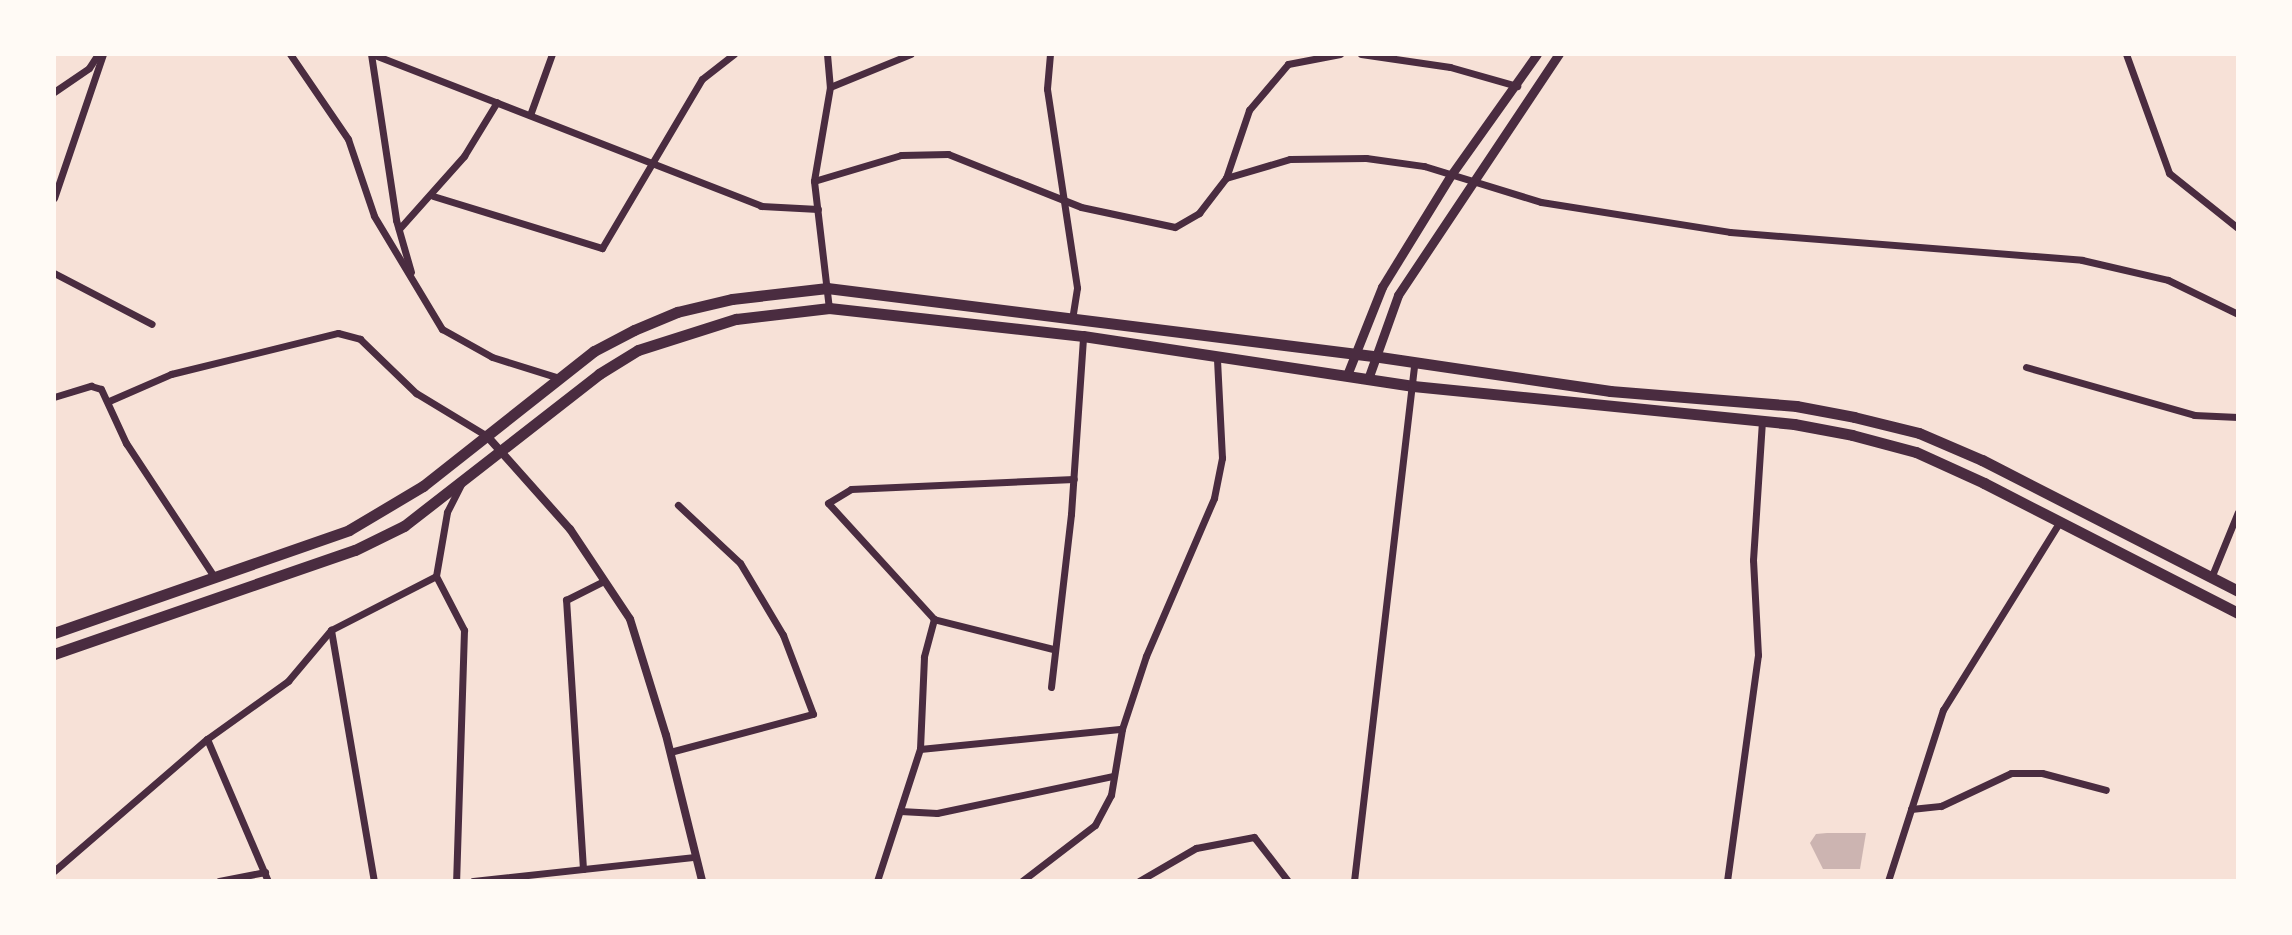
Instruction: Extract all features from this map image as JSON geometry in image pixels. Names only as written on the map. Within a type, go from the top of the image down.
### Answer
[{"type":"main road","points":[[1347,375],[1352,354],[1382,287],[1451,175],[1519,86],[1537,54]]},
{"type":"main road","points":[[1368,379],[1373,356],[1398,295],[1469,183],[1534,98],[1559,54]]},
{"type":"main road","points":[[54,633],[216,579],[349,530],[423,486],[594,351],[677,312],[778,291],[827,288],[1373,356],[1414,366],[1610,391],[1796,406],[1919,433],[2019,478],[2238,591]]},
{"type":"main road","points":[[54,654],[355,550],[423,514],[599,374],[638,350],[736,319],[829,308],[1083,336],[1413,386],[1762,421],[1852,435],[1916,452],[2060,521],[2238,613]]},
{"type":"street","points":[[54,92],[89,68],[100,54]]},
{"type":"street","points":[[54,198],[100,54]]},
{"type":"street","points":[[290,54],[348,139],[374,216],[442,329],[492,357],[559,378]]},
{"type":"street","points":[[414,282],[399,229],[371,54],[761,206],[818,209]]},
{"type":"street","points":[[530,115],[552,54]]},
{"type":"street","points":[[433,196],[602,248],[702,79],[734,54]]},
{"type":"street","points":[[827,54],[830,87],[814,181],[829,308]]},
{"type":"street","points":[[830,87],[911,54]]},
{"type":"street","points":[[1050,54],[1047,89],[1077,288],[1072,320]]},
{"type":"street","points":[[814,181],[901,155],[948,154],[1064,200],[1175,227],[1199,213],[1226,178],[1249,110],[1288,64],[1340,54]]},
{"type":"street","points":[[1361,54],[1450,67],[1519,86]]},
{"type":"street","points":[[2126,54],[2169,173],[2238,228]]},
{"type":"street","points":[[399,229],[433,196],[497,102]]},
{"type":"street","points":[[1226,178],[1290,159],[1366,158],[1451,175],[1469,183],[1541,202],[1730,232],[2082,260],[2168,280],[2238,314]]},
{"type":"street","points":[[54,273],[152,324]]},
{"type":"street","points":[[109,401],[171,374],[338,333],[360,339],[416,393],[487,436],[570,529],[630,619],[670,752],[693,857],[702,881]]},
{"type":"street","points":[[1051,687],[1074,479],[1083,336]]},
{"type":"street","points":[[1022,881],[1095,825],[1111,795],[1122,729],[1214,498],[1222,458],[1217,358]]},
{"type":"street","points":[[1354,881],[1414,366]]},
{"type":"street","points":[[2026,367],[2194,415],[2238,417]]},
{"type":"street","points":[[54,397],[91,386],[109,401],[126,443],[216,579]]},
{"type":"street","points":[[1727,881],[1758,655],[1753,560],[1762,421]]},
{"type":"street","points":[[1053,649],[934,619],[828,503],[851,489],[1074,479]]},
{"type":"street","points":[[456,881],[464,630],[436,576],[447,512],[462,483]]},
{"type":"street","points":[[670,752],[813,714],[783,635],[740,563],[678,505]]},
{"type":"street","points":[[2211,578],[2238,512]]},
{"type":"street","points":[[1888,881],[1943,710],[2060,521]]},
{"type":"street","points":[[54,871],[207,739],[288,681],[331,630],[436,576]]},
{"type":"street","points":[[583,869],[566,600],[604,581]]},
{"type":"street","points":[[877,881],[920,749],[924,657],[934,619]]},
{"type":"street","points":[[331,630],[374,881]]},
{"type":"street","points":[[920,749],[1122,729]]},
{"type":"street","points":[[207,739],[268,881]]},
{"type":"street","points":[[1911,809],[1941,806],[2011,773],[2042,773],[2106,790]]},
{"type":"street","points":[[900,811],[937,813],[1112,776]]},
{"type":"street","points":[[1139,881],[1196,848],[1254,837],[1288,881]]},
{"type":"street","points":[[473,881],[693,857]]},
{"type":"street","points":[[219,881],[265,872]]},
{"type":"building","points":[[1866,833],[1860,869],[1823,869],[1810,843],[1816,834]]}]
